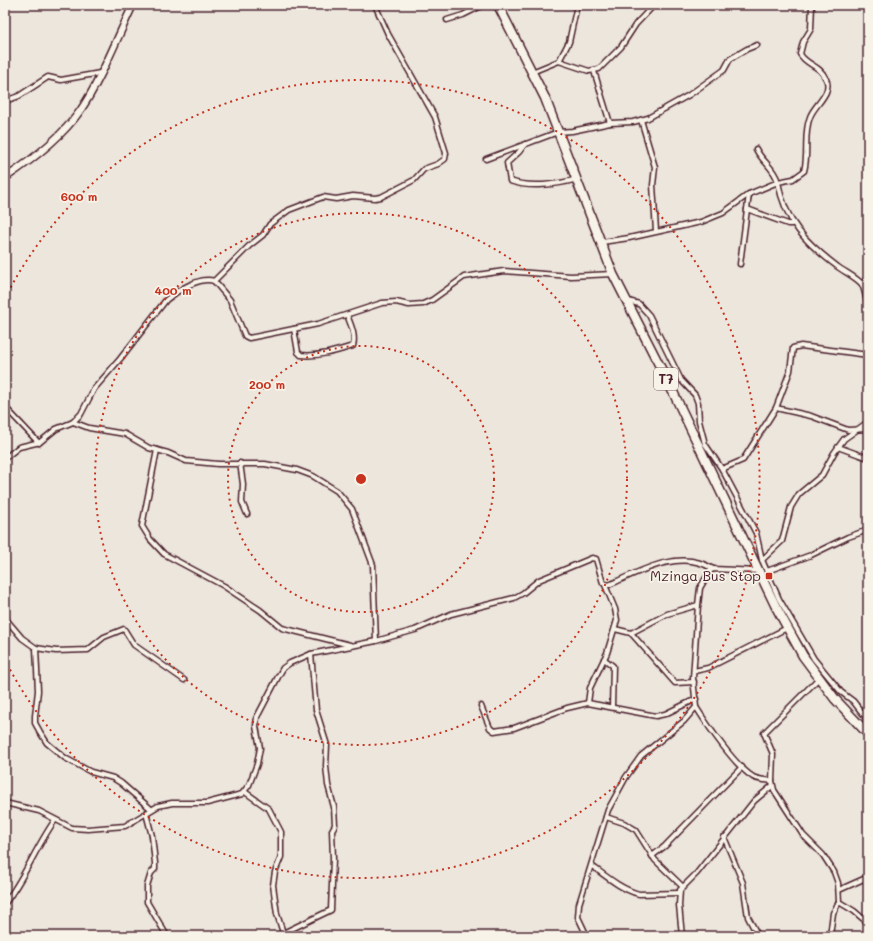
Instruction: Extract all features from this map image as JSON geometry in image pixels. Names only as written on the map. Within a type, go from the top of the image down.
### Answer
[{"type":"highway","name":"T7","points":[[498,5],[532,72],[558,132],[602,242],[613,274],[628,301],[737,528],[764,572],[787,628],[803,656],[835,699],[868,734]]},
{"type":"main road","points":[[5,178],[25,165],[69,125],[80,111],[133,5]]},
{"type":"street","points":[[214,281],[249,246],[263,235],[270,224],[289,210],[323,197],[336,199],[353,196],[375,198],[381,197],[414,180],[424,169],[438,164],[445,159],[446,153],[435,117],[388,34],[375,5]]},
{"type":"street","points":[[447,20],[463,15],[483,5]]},
{"type":"street","points":[[532,72],[559,61],[569,42],[577,5]]},
{"type":"street","points":[[559,61],[589,71],[594,71],[614,55],[627,41],[636,24],[654,5]]},
{"type":"street","points":[[602,242],[629,238],[701,222],[723,213],[749,194],[778,182],[793,179],[804,171],[807,123],[812,111],[826,92],[827,81],[819,69],[804,60],[800,54],[803,42],[811,29],[812,5]]},
{"type":"street","points":[[486,159],[558,132],[579,130],[610,122],[629,122],[641,120],[662,111],[689,95],[724,70],[730,58],[757,45]]},
{"type":"street","points":[[594,71],[610,122]]},
{"type":"street","points":[[5,101],[19,96],[48,76],[61,80],[85,74],[100,73]]},
{"type":"street","points":[[641,120],[655,167],[652,185],[656,232]]},
{"type":"street","points":[[525,144],[507,163],[510,181],[543,185],[576,179]]},
{"type":"street","points":[[756,148],[765,162],[773,170],[778,182],[780,194],[792,224],[836,266],[862,284],[868,306]]},
{"type":"street","points":[[740,264],[749,194]]},
{"type":"street","points":[[747,209],[767,214],[788,224],[792,224]]},
{"type":"street","points":[[5,458],[19,447],[39,443],[56,429],[73,422],[81,414],[94,389],[124,355],[166,300],[173,294],[197,283],[208,280],[214,281],[230,300],[247,338],[294,329],[391,302],[423,304],[432,300],[464,277],[504,271],[571,276],[613,274]]},
{"type":"street","points":[[862,284],[868,278]]},
{"type":"street","points":[[628,301],[639,304],[649,315],[681,380],[695,395],[698,403],[699,421],[705,444],[722,469],[756,533],[764,572],[814,659],[841,692],[852,701],[868,720]]},
{"type":"street","points":[[294,329],[298,352],[301,355],[313,355],[341,350],[353,346],[354,344],[353,330],[347,315]]},
{"type":"street","points":[[722,469],[743,460],[776,408],[788,377],[793,348],[795,346],[868,355]]},
{"type":"street","points":[[5,407],[39,443]]},
{"type":"street","points":[[776,408],[812,416],[848,430],[860,428],[868,429]]},
{"type":"street","points":[[73,422],[90,428],[119,432],[157,450],[168,453],[178,459],[196,463],[265,464],[308,474],[337,492],[346,500],[352,509],[372,565],[376,641]]},
{"type":"street","points":[[762,560],[782,541],[792,502],[798,494],[822,475],[838,447],[848,435],[868,422]]},
{"type":"street","points":[[838,447],[868,458]]},
{"type":"street","points":[[157,450],[142,526],[159,550],[230,590],[286,630],[353,645]]},
{"type":"street","points":[[240,463],[243,484],[242,502],[247,514]]},
{"type":"street","points":[[605,584],[609,585],[668,562],[694,561],[713,569],[764,572],[811,555],[848,537],[868,530]]},
{"type":"street","points":[[5,803],[40,811],[72,828],[88,829],[125,826],[151,809],[172,803],[193,804],[221,800],[245,792],[253,778],[258,764],[260,748],[256,726],[257,717],[283,668],[290,663],[311,654],[376,641],[415,630],[451,614],[514,598],[523,593],[539,580],[592,558],[596,559],[603,583],[605,584],[615,608],[615,629],[604,659],[594,676],[588,703]]},
{"type":"street","points":[[713,569],[710,571],[700,588],[694,671],[696,707],[729,754],[742,767],[754,778],[772,781]]},
{"type":"street","points":[[631,633],[667,614],[698,605]]},
{"type":"street","points":[[5,618],[22,638],[36,648],[56,651],[88,650],[104,637],[124,629],[134,645],[184,680]]},
{"type":"street","points":[[694,671],[708,668],[787,628]]},
{"type":"street","points":[[615,629],[631,633],[675,683],[694,682]]},
{"type":"street","points":[[36,648],[38,691],[35,723],[47,743],[64,758],[91,772],[113,778],[121,783],[151,809]]},
{"type":"street","points":[[277,936],[283,935],[331,910],[330,886],[333,859],[332,830],[335,824],[334,806],[328,785],[326,740],[316,710],[311,654]]},
{"type":"street","points":[[604,659],[612,666],[612,707]]},
{"type":"street","points":[[819,678],[764,733],[773,754],[772,786],[803,835],[823,855],[834,872],[839,890],[840,902],[833,913],[830,936]]},
{"type":"street","points":[[481,706],[490,728],[494,731],[514,728],[567,708],[588,703],[656,716],[666,714],[696,699]]},
{"type":"street","points":[[587,936],[578,912],[581,896],[592,866],[606,817],[614,797],[641,756],[684,721],[696,707]]},
{"type":"street","points":[[652,856],[665,846],[742,767]]},
{"type":"street","points":[[682,936],[679,893],[682,887],[702,866],[754,801],[772,786]]},
{"type":"street","points":[[245,792],[270,809],[281,832],[281,857],[275,872],[273,885],[277,914],[283,935]]},
{"type":"street","points":[[146,813],[152,836],[155,863],[155,869],[152,873],[148,886],[147,902],[167,936]]},
{"type":"street","points":[[606,817],[624,823],[636,830],[652,856],[682,887]]},
{"type":"street","points":[[5,903],[20,883],[55,820]]},
{"type":"street","points":[[724,837],[743,883],[748,917],[758,936]]},
{"type":"street","points":[[592,866],[619,886],[639,894],[679,893]]},
{"type":"street","points":[[839,890],[868,877]]},
{"type":"street","points":[[840,902],[868,923]]},
{"type":"place","name":"Mzinga Bus Stop","points":[[769,576]]}]
